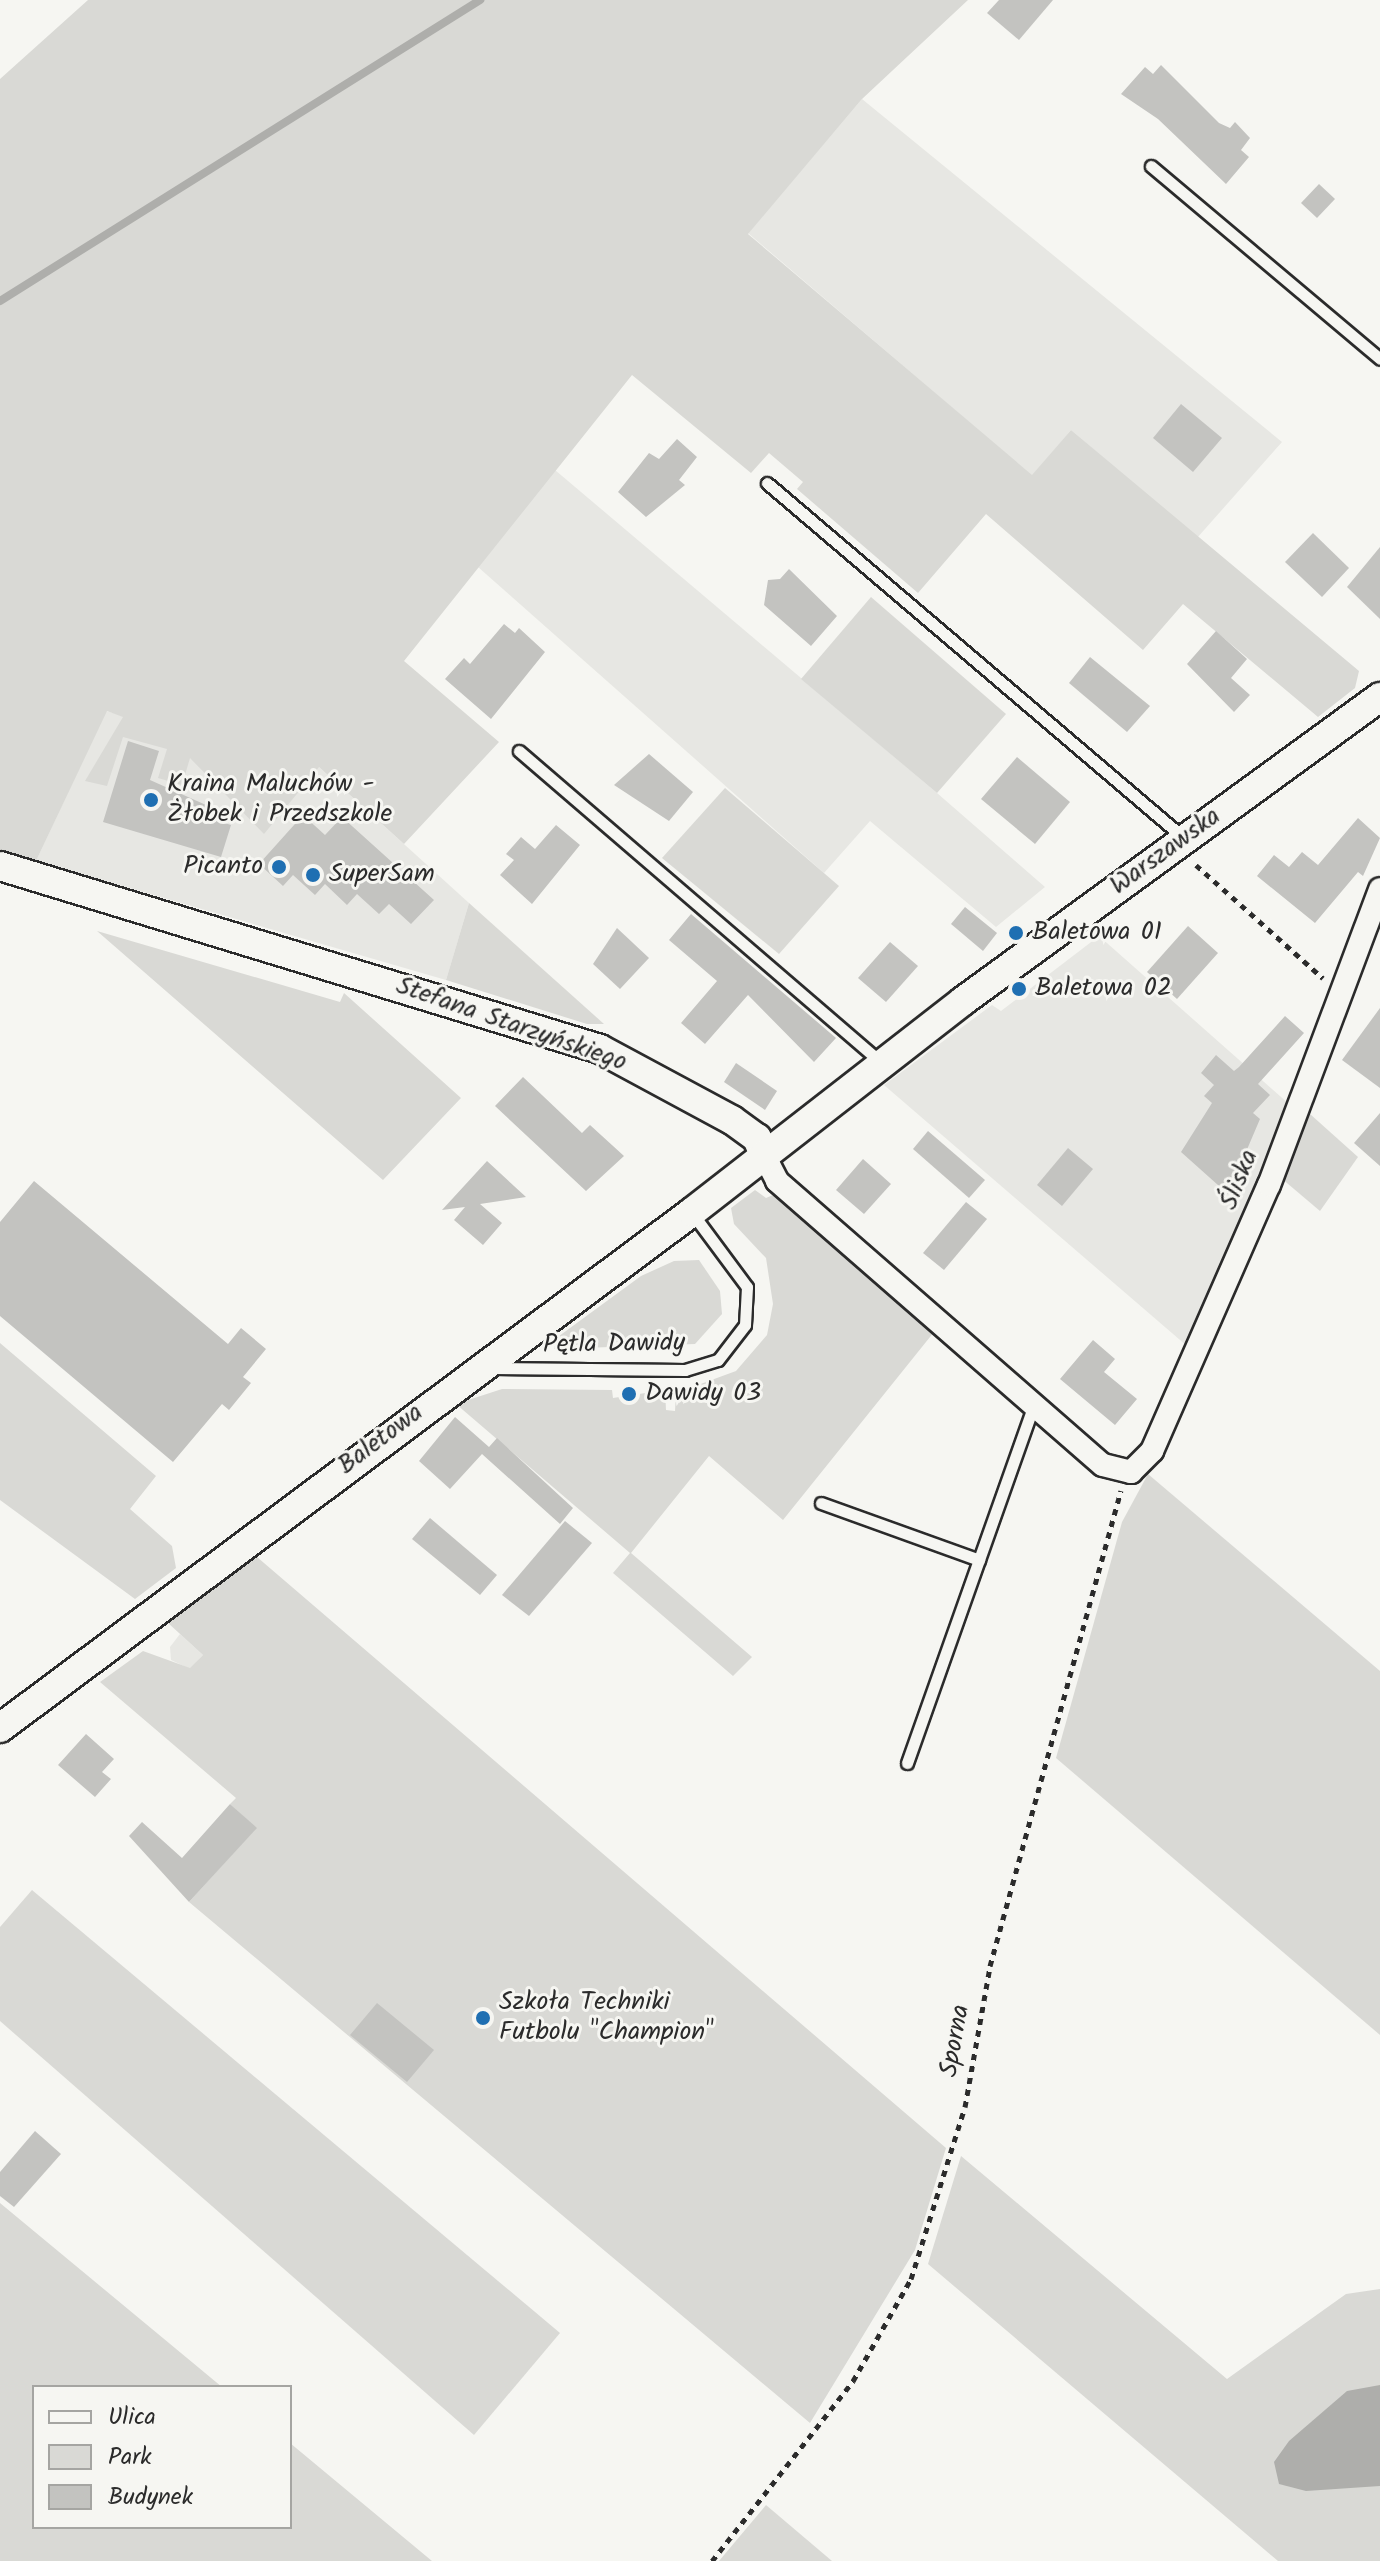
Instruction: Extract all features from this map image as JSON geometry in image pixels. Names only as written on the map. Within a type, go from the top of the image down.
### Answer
[{"type":"street","name":"Warszawska","points":[[764,1155],[1179,842],[1380,697]]},
{"type":"street","name":"Stefana Starzyńskiego","points":[[0,866],[600,1049],[741,1126],[757,1138],[777,1181],[1103,1465],[1123,1474]]},
{"type":"street","name":"Śliska","points":[[1123,1474],[1146,1461],[1183,1383],[1269,1185],[1380,889]]},
{"type":"street","name":"Baletowa","points":[[0,1728],[764,1155]]},
{"type":"lane","points":[[1151,166],[1380,359]]},
{"type":"lane","points":[[767,483],[1179,842]]},
{"type":"lane","points":[[519,751],[882,1063]]},
{"type":"lane","name":"Pętla Dawidy","points":[[478,1368],[685,1370],[718,1360],[745,1325],[747,1287],[692,1212]]},
{"type":"lane","points":[[907,1763],[1034,1405]]},
{"type":"lane","points":[[821,1503],[979,1560]]},
{"type":"path","points":[[1179,842],[1340,992]]},
{"type":"path","name":"Sporna","points":[[712,2561],[853,2381],[911,2279],[932,2223],[965,2107],[1014,1867],[1119,1507],[1123,1474]]},
{"type":"shaded area","points":[[862,99],[1282,442],[1197,538],[1071,430],[1032,476],[748,233]]},
{"type":"shaded area","points":[[555,470],[1045,887],[996,927],[870,821],[824,873],[478,567]]},
{"type":"shaded area","points":[[106,711],[319,767],[469,903],[446,980],[36,861]]},
{"type":"shaded area","points":[[1099,936],[1289,1104],[1187,1346],[884,1085],[992,1005],[1001,1011]]},
{"type":"shaded area","points":[[180,1634],[203,1655],[190,1669],[171,1660],[170,1647]]},
{"type":"shaded area","points":[[1380,2385],[1380,2486],[1306,2491],[1279,2484],[1274,2462],[1289,2441],[1347,2391]]},
{"type":"green space","points":[[88,0],[968,0],[862,99],[748,234],[1032,475],[1071,430],[1359,671],[1355,688],[1318,717],[1183,604],[1143,650],[986,514],[918,593],[797,489],[803,482],[769,453],[751,473],[632,375],[404,661],[499,742],[404,844],[319,767],[264,834],[190,758],[182,785],[158,778],[167,749],[123,737],[107,786],[85,781],[123,717],[107,711],[36,861],[0,850],[0,79]]},
{"type":"green space","points":[[871,597],[1006,714],[937,793],[801,679]]},
{"type":"green space","points":[[725,788],[839,886],[779,954],[662,858]]},
{"type":"green space","points":[[469,903],[604,1024],[587,1024],[446,980]]},
{"type":"green space","points":[[97,931],[340,1002],[344,993],[461,1098],[383,1180]]},
{"type":"green space","points":[[1310,1114],[1358,1157],[1320,1211],[1281,1178]]},
{"type":"green space","points":[[755,1190],[766,1198],[773,1195],[934,1332],[783,1520],[709,1456],[631,1553],[752,1657],[733,1676],[613,1573],[630,1553],[456,1404],[502,1389],[612,1390],[613,1398],[665,1390],[666,1410],[675,1411],[676,1393],[736,1371],[767,1335],[773,1304],[766,1258],[734,1224],[731,1208]]},
{"type":"green space","points":[[699,1260],[720,1291],[722,1314],[695,1344],[554,1349],[555,1339],[641,1276],[674,1261]]},
{"type":"green space","points":[[0,1343],[156,1476],[130,1509],[172,1546],[176,1568],[135,1599],[0,1500]]},
{"type":"green space","points":[[1148,1474],[1380,1671],[1380,2035],[1056,1758],[1122,1522]]},
{"type":"green space","name":"Szkoła Techniki Futbolu \"Champion\"","points":[[257,1557],[946,2148],[915,2250],[810,2423],[189,1902],[256,1828],[230,1804],[236,1798],[100,1682],[143,1651],[190,1668],[203,1655],[167,1622]]},
{"type":"green space","points":[[32,1890],[560,2333],[474,2435],[0,2021],[0,1927]]},
{"type":"green space","points":[[961,2156],[1227,2379],[1346,2294],[1380,2289],[1380,2561],[1278,2561],[928,2264]]},
{"type":"green space","points":[[0,2203],[220,2385],[32,2385],[32,2529],[292,2529],[292,2445],[432,2561],[0,2561]]},
{"type":"green space","points":[[766,2505],[832,2561],[719,2561]]},
{"type":"building","points":[[999,0],[1053,0],[1019,40],[987,13]]},
{"type":"building","points":[[1161,65],[1219,123],[1230,128],[1235,122],[1250,138],[1241,150],[1249,157],[1226,184],[1158,119],[1121,94],[1145,67],[1153,74]]},
{"type":"building","points":[[1319,184],[1335,199],[1317,218],[1301,203]]},
{"type":"building","points":[[1181,404],[1222,438],[1193,472],[1153,438]]},
{"type":"building","points":[[677,439],[697,457],[679,480],[685,485],[646,517],[618,492],[649,453],[659,459]]},
{"type":"building","points":[[1313,533],[1349,568],[1322,597],[1285,562]]},
{"type":"building","points":[[1380,547],[1380,619],[1347,587]]},
{"type":"building","points":[[789,569],[837,616],[811,646],[764,605],[768,580],[780,579]]},
{"type":"building","points":[[504,624],[515,633],[519,628],[545,652],[491,719],[445,679],[464,658],[470,664]]},
{"type":"building","points":[[1216,631],[1247,659],[1231,678],[1250,695],[1234,712],[1187,664]]},
{"type":"building","points":[[1090,657],[1150,706],[1127,732],[1069,683]]},
{"type":"building","name":"Kraina Maluchów - Żłobek i Przedszkole","points":[[128,741],[159,751],[150,780],[206,805],[202,816],[231,825],[221,857],[103,822]]},
{"type":"building","points":[[649,754],[693,792],[669,821],[614,785]]},
{"type":"building","points":[[1017,757],[1070,802],[1035,844],[981,799]]},
{"type":"building","points":[[303,815],[325,835],[342,817],[434,900],[411,924],[389,904],[379,914],[357,894],[347,905],[325,884],[315,895],[293,875],[283,886],[259,864]]},
{"type":"building","points":[[1358,818],[1380,838],[1363,876],[1358,872],[1315,923],[1257,876],[1274,855],[1289,867],[1302,852],[1318,865]]},
{"type":"building","points":[[556,825],[580,845],[532,904],[500,875],[514,860],[506,854],[521,837],[535,849]]},
{"type":"building","points":[[965,907],[997,933],[983,951],[951,924]]},
{"type":"building","points":[[691,914],[836,1038],[814,1062],[748,995],[705,1044],[681,1023],[717,981],[669,940]]},
{"type":"building","points":[[1188,926],[1218,953],[1177,999],[1147,972]]},
{"type":"building","points":[[617,928],[649,958],[620,989],[593,964]]},
{"type":"building","points":[[890,942],[918,966],[886,1002],[858,978]]},
{"type":"building","points":[[1380,1008],[1380,1088],[1342,1060]]},
{"type":"building","points":[[1285,1016],[1304,1033],[1258,1084],[1270,1095],[1253,1113],[1260,1119],[1228,1194],[1181,1152],[1212,1103],[1204,1096],[1214,1085],[1201,1073],[1216,1055],[1234,1071]]},
{"type":"building","points":[[736,1063],[777,1091],[765,1110],[724,1082]]},
{"type":"building","points":[[523,1077],[582,1133],[590,1125],[624,1156],[586,1191],[495,1106]]},
{"type":"building","points":[[1380,1113],[1380,1166],[1354,1143]]},
{"type":"building","points":[[928,1131],[985,1180],[969,1198],[913,1149]]},
{"type":"building","points":[[1068,1148],[1093,1169],[1062,1206],[1037,1185]]},
{"type":"building","points":[[863,1159],[891,1184],[864,1214],[836,1190]]},
{"type":"building","points":[[487,1161],[526,1197],[480,1204],[502,1223],[483,1245],[454,1220],[465,1207],[442,1210]]},
{"type":"building","points":[[34,1181],[228,1344],[241,1328],[266,1349],[243,1377],[251,1383],[229,1410],[222,1404],[173,1462],[0,1316],[0,1222]]},
{"type":"building","points":[[966,1202],[987,1219],[944,1270],[923,1253]]},
{"type":"building","points":[[1093,1340],[1115,1359],[1104,1372],[1137,1399],[1115,1425],[1060,1379]]},
{"type":"building","points":[[455,1417],[489,1447],[497,1438],[573,1508],[560,1524],[482,1454],[450,1489],[419,1461]]},
{"type":"building","points":[[430,1518],[497,1575],[480,1595],[412,1539]]},
{"type":"building","points":[[565,1521],[592,1543],[529,1616],[502,1595]]},
{"type":"building","points":[[86,1734],[114,1759],[102,1772],[111,1779],[95,1797],[58,1765]]},
{"type":"building","points":[[230,1804],[257,1828],[189,1902],[129,1836],[142,1822],[182,1858]]},
{"type":"building","points":[[377,2003],[434,2050],[407,2082],[350,2035]]},
{"type":"building","points":[[35,2131],[61,2154],[14,2207],[0,2196],[0,2172]]},
{"type":"waterway","points":[[0,301],[480,0]]},
{"type":"place","name":"Kraina Maluchów - Żłobek i Przedszkole","points":[[151,800]]},
{"type":"place","name":"Picanto","points":[[279,867]]},
{"type":"place","name":"SuperSam","points":[[313,875]]},
{"type":"place","name":"Baletowa 01","points":[[1016,933]]},
{"type":"place","name":"Baletowa 02","points":[[1019,989]]},
{"type":"place","name":"Dawidy 03","points":[[629,1394]]},
{"type":"place","name":"Szkoła Techniki Futbolu \"Champion\"","points":[[483,2018]]}]
